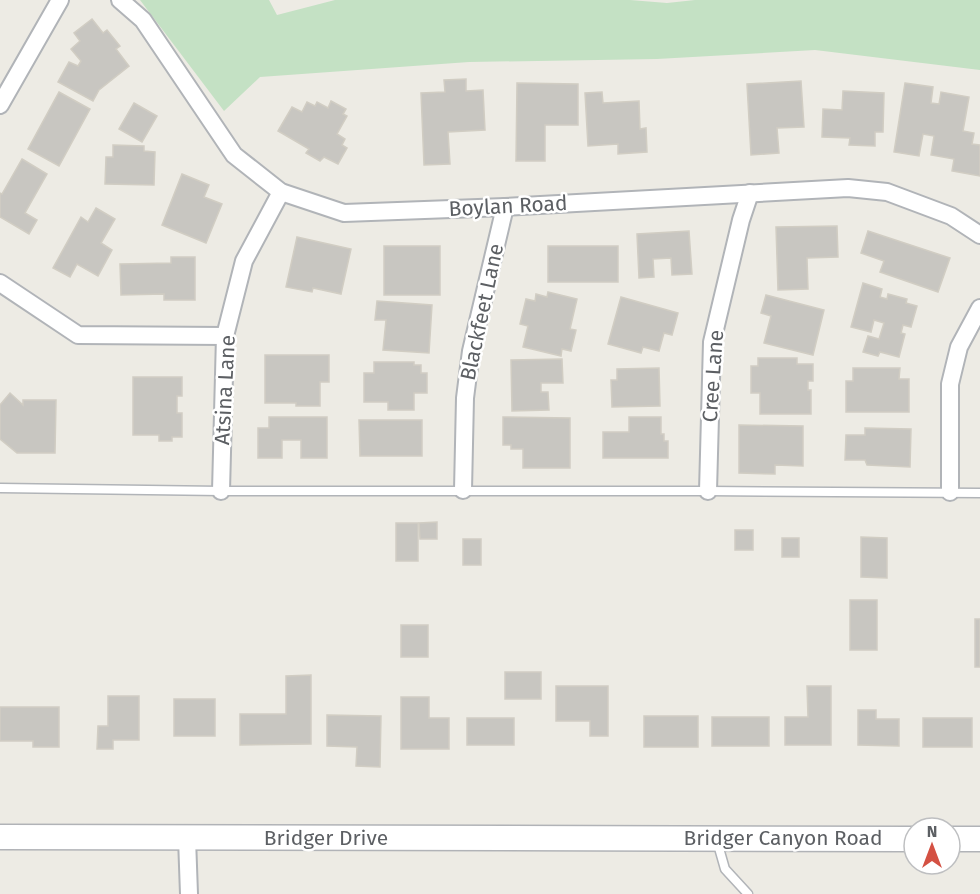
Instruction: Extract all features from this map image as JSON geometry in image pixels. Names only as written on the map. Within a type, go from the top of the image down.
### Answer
[{"type":"main road","name":"Bridger Drive","points":[[0,837],[652,838]]},
{"type":"main road","name":"Bridger Canyon Road","points":[[652,838],[902,838]]},
{"type":"main road","points":[[962,839],[980,839]]},
{"type":"street","points":[[0,105],[60,0]]},
{"type":"street","name":"Boylan Road","points":[[120,0],[143,20],[234,155],[281,192],[344,213],[505,207],[848,188],[887,192],[951,216],[980,235]]},
{"type":"street","name":"Atsina Lane","points":[[221,491],[225,336],[244,261],[281,192]]},
{"type":"street","name":"Cree Lane","points":[[708,490],[712,342],[741,220],[750,193]]},
{"type":"street","name":"Blackfeet Lane","points":[[463,490],[465,398],[471,351],[505,207]]},
{"type":"street","points":[[0,283],[78,335],[225,336]]},
{"type":"street","points":[[950,492],[950,384],[959,347],[980,308]]},
{"type":"street","points":[[187,838],[189,894]]},
{"type":"lane","points":[[0,488],[221,491],[708,490],[980,493]]},
{"type":"lane","points":[[716,837],[725,869],[748,894]]},
{"type":"green space","points":[[140,0],[269,0],[277,15],[335,0],[630,0],[667,3],[695,0],[980,0],[980,70],[815,50],[657,59],[469,62],[260,77],[224,111]]},
{"type":"building","points":[[92,19],[103,33],[107,30],[120,46],[116,49],[129,66],[99,90],[93,101],[58,82],[69,62],[78,66],[81,61],[71,49],[80,41],[74,33]]},
{"type":"building","points":[[466,79],[466,91],[483,90],[485,130],[448,132],[450,164],[424,165],[421,93],[445,92],[444,80]]},
{"type":"building","points":[[801,81],[804,127],[777,128],[779,153],[751,155],[747,84]]},
{"type":"building","points":[[517,83],[578,84],[578,125],[545,125],[545,161],[516,161]]},
{"type":"building","points":[[905,83],[933,87],[931,103],[939,104],[941,92],[969,97],[963,131],[974,133],[972,144],[980,145],[980,176],[952,171],[954,159],[931,155],[934,136],[923,134],[919,156],[894,152]]},
{"type":"building","points":[[843,91],[884,93],[883,132],[875,132],[875,146],[849,145],[850,138],[822,137],[823,109],[842,110]]},
{"type":"building","points":[[59,92],[90,109],[59,166],[28,149]]},
{"type":"building","points":[[602,92],[603,103],[639,101],[640,129],[646,128],[647,152],[618,154],[618,144],[588,146],[585,93]]},
{"type":"building","points":[[331,101],[346,109],[343,114],[347,116],[337,134],[345,139],[342,145],[347,148],[338,164],[324,157],[320,161],[306,153],[309,149],[278,131],[292,107],[302,112],[307,102],[315,106],[317,102],[328,108]]},
{"type":"building","points":[[134,103],[157,116],[142,142],[119,129]]},
{"type":"building","points":[[113,145],[144,146],[144,151],[155,152],[154,185],[105,184],[106,157],[113,157]]},
{"type":"building","points":[[22,159],[47,174],[25,213],[37,220],[29,234],[0,217],[0,193],[2,194]]},
{"type":"building","points":[[182,174],[209,185],[204,197],[222,204],[206,243],[162,225]]},
{"type":"building","points":[[96,208],[115,219],[101,243],[112,250],[98,276],[77,264],[70,277],[53,268],[81,217],[88,222]]},
{"type":"building","points":[[837,226],[838,257],[807,258],[808,289],[778,290],[776,227]]},
{"type":"building","points":[[689,231],[692,274],[672,275],[671,258],[653,259],[654,277],[639,278],[637,234]]},
{"type":"building","points":[[868,231],[950,258],[938,292],[880,272],[884,261],[861,253]]},
{"type":"building","points":[[297,237],[351,249],[341,294],[313,288],[312,292],[286,287]]},
{"type":"building","points":[[384,246],[440,246],[440,295],[384,295]]},
{"type":"building","points":[[548,246],[618,246],[618,282],[548,282]]},
{"type":"building","points":[[171,257],[195,257],[195,300],[164,300],[164,294],[121,295],[120,264],[171,263]]},
{"type":"building","points":[[863,283],[882,289],[880,297],[887,299],[888,294],[907,299],[906,303],[917,306],[911,327],[903,325],[901,333],[905,334],[899,357],[880,352],[878,356],[863,352],[868,336],[879,339],[884,323],[874,320],[871,332],[851,327]]},
{"type":"building","points":[[548,292],[577,299],[570,329],[576,330],[571,351],[562,349],[561,356],[523,347],[528,326],[520,324],[526,299],[535,301],[536,294],[547,297]]},
{"type":"building","points":[[766,295],[824,310],[813,355],[764,343],[771,316],[761,313]]},
{"type":"building","points":[[621,297],[678,313],[672,335],[664,333],[659,351],[643,347],[641,353],[608,344]]},
{"type":"building","points":[[377,301],[432,305],[429,353],[383,350],[386,320],[375,320]]},
{"type":"building","points":[[265,355],[329,355],[329,382],[320,382],[320,406],[265,403]]},
{"type":"building","points":[[758,358],[797,358],[797,364],[813,364],[813,381],[808,381],[808,390],[811,390],[811,414],[760,414],[760,393],[751,393],[751,366],[758,366]]},
{"type":"building","points":[[562,359],[563,383],[541,383],[541,392],[548,392],[549,410],[512,411],[511,360]]},
{"type":"building","points":[[374,362],[414,362],[414,365],[421,365],[421,373],[427,373],[427,393],[414,393],[414,410],[388,410],[388,402],[364,402],[364,373],[374,373]]},
{"type":"building","points":[[659,368],[660,406],[612,407],[611,380],[617,380],[617,369]]},
{"type":"building","points":[[853,368],[900,368],[899,379],[909,379],[909,412],[846,412],[846,381],[853,381]]},
{"type":"building","points":[[133,377],[182,377],[182,396],[177,396],[177,413],[182,413],[182,437],[172,437],[172,441],[159,441],[159,435],[133,435]]},
{"type":"building","points":[[10,393],[23,405],[23,400],[56,400],[55,453],[17,453],[0,439],[0,405]]},
{"type":"building","points":[[269,417],[327,417],[327,458],[301,458],[301,440],[282,440],[282,458],[258,458],[258,428],[269,428]]},
{"type":"building","points":[[503,417],[570,418],[570,468],[523,468],[523,449],[511,449],[511,445],[503,445]]},
{"type":"building","points":[[629,417],[661,417],[661,434],[664,434],[664,441],[668,441],[668,458],[603,458],[603,432],[629,432]]},
{"type":"building","points":[[359,420],[422,420],[422,456],[360,456]]},
{"type":"building","points":[[739,425],[803,426],[803,466],[775,465],[775,474],[739,473]]},
{"type":"building","points":[[865,428],[911,429],[910,467],[867,465],[865,460],[845,460],[846,435],[865,435]]},
{"type":"building","points":[[437,522],[437,539],[420,539],[419,523]]},
{"type":"building","points":[[396,523],[418,523],[418,561],[396,561]]},
{"type":"building","points":[[735,530],[753,530],[753,550],[735,550]]},
{"type":"building","points":[[861,537],[887,538],[887,578],[861,577]]},
{"type":"building","points":[[782,538],[799,538],[799,557],[782,557]]},
{"type":"building","points":[[463,539],[481,539],[481,565],[463,565]]},
{"type":"building","points":[[850,600],[877,600],[877,650],[850,650]]},
{"type":"building","points":[[975,619],[980,619],[980,667],[975,667]]},
{"type":"building","points":[[401,625],[428,625],[428,657],[401,657]]},
{"type":"building","points":[[505,672],[541,672],[541,699],[505,699]]},
{"type":"building","points":[[311,675],[311,744],[240,745],[240,714],[286,714],[286,676]]},
{"type":"building","points":[[556,686],[608,686],[608,736],[590,736],[590,721],[556,721]]},
{"type":"building","points":[[807,686],[831,686],[831,745],[785,745],[785,717],[808,717]]},
{"type":"building","points":[[108,696],[139,696],[139,740],[113,740],[113,749],[97,749],[98,726],[108,726]]},
{"type":"building","points":[[401,697],[429,697],[429,718],[449,718],[449,749],[401,749]]},
{"type":"building","points":[[174,699],[215,699],[215,736],[174,736]]},
{"type":"building","points":[[0,707],[59,707],[59,747],[33,747],[33,741],[0,741]]},
{"type":"building","points":[[858,710],[876,710],[876,719],[899,719],[899,746],[858,745]]},
{"type":"building","points":[[327,715],[381,716],[380,767],[356,766],[357,747],[327,746]]},
{"type":"building","points":[[644,716],[698,716],[698,747],[644,747]]},
{"type":"building","points":[[712,717],[769,717],[769,746],[712,746]]},
{"type":"building","points":[[467,718],[514,718],[514,745],[467,745]]},
{"type":"building","points":[[923,718],[972,718],[972,747],[923,747]]}]
